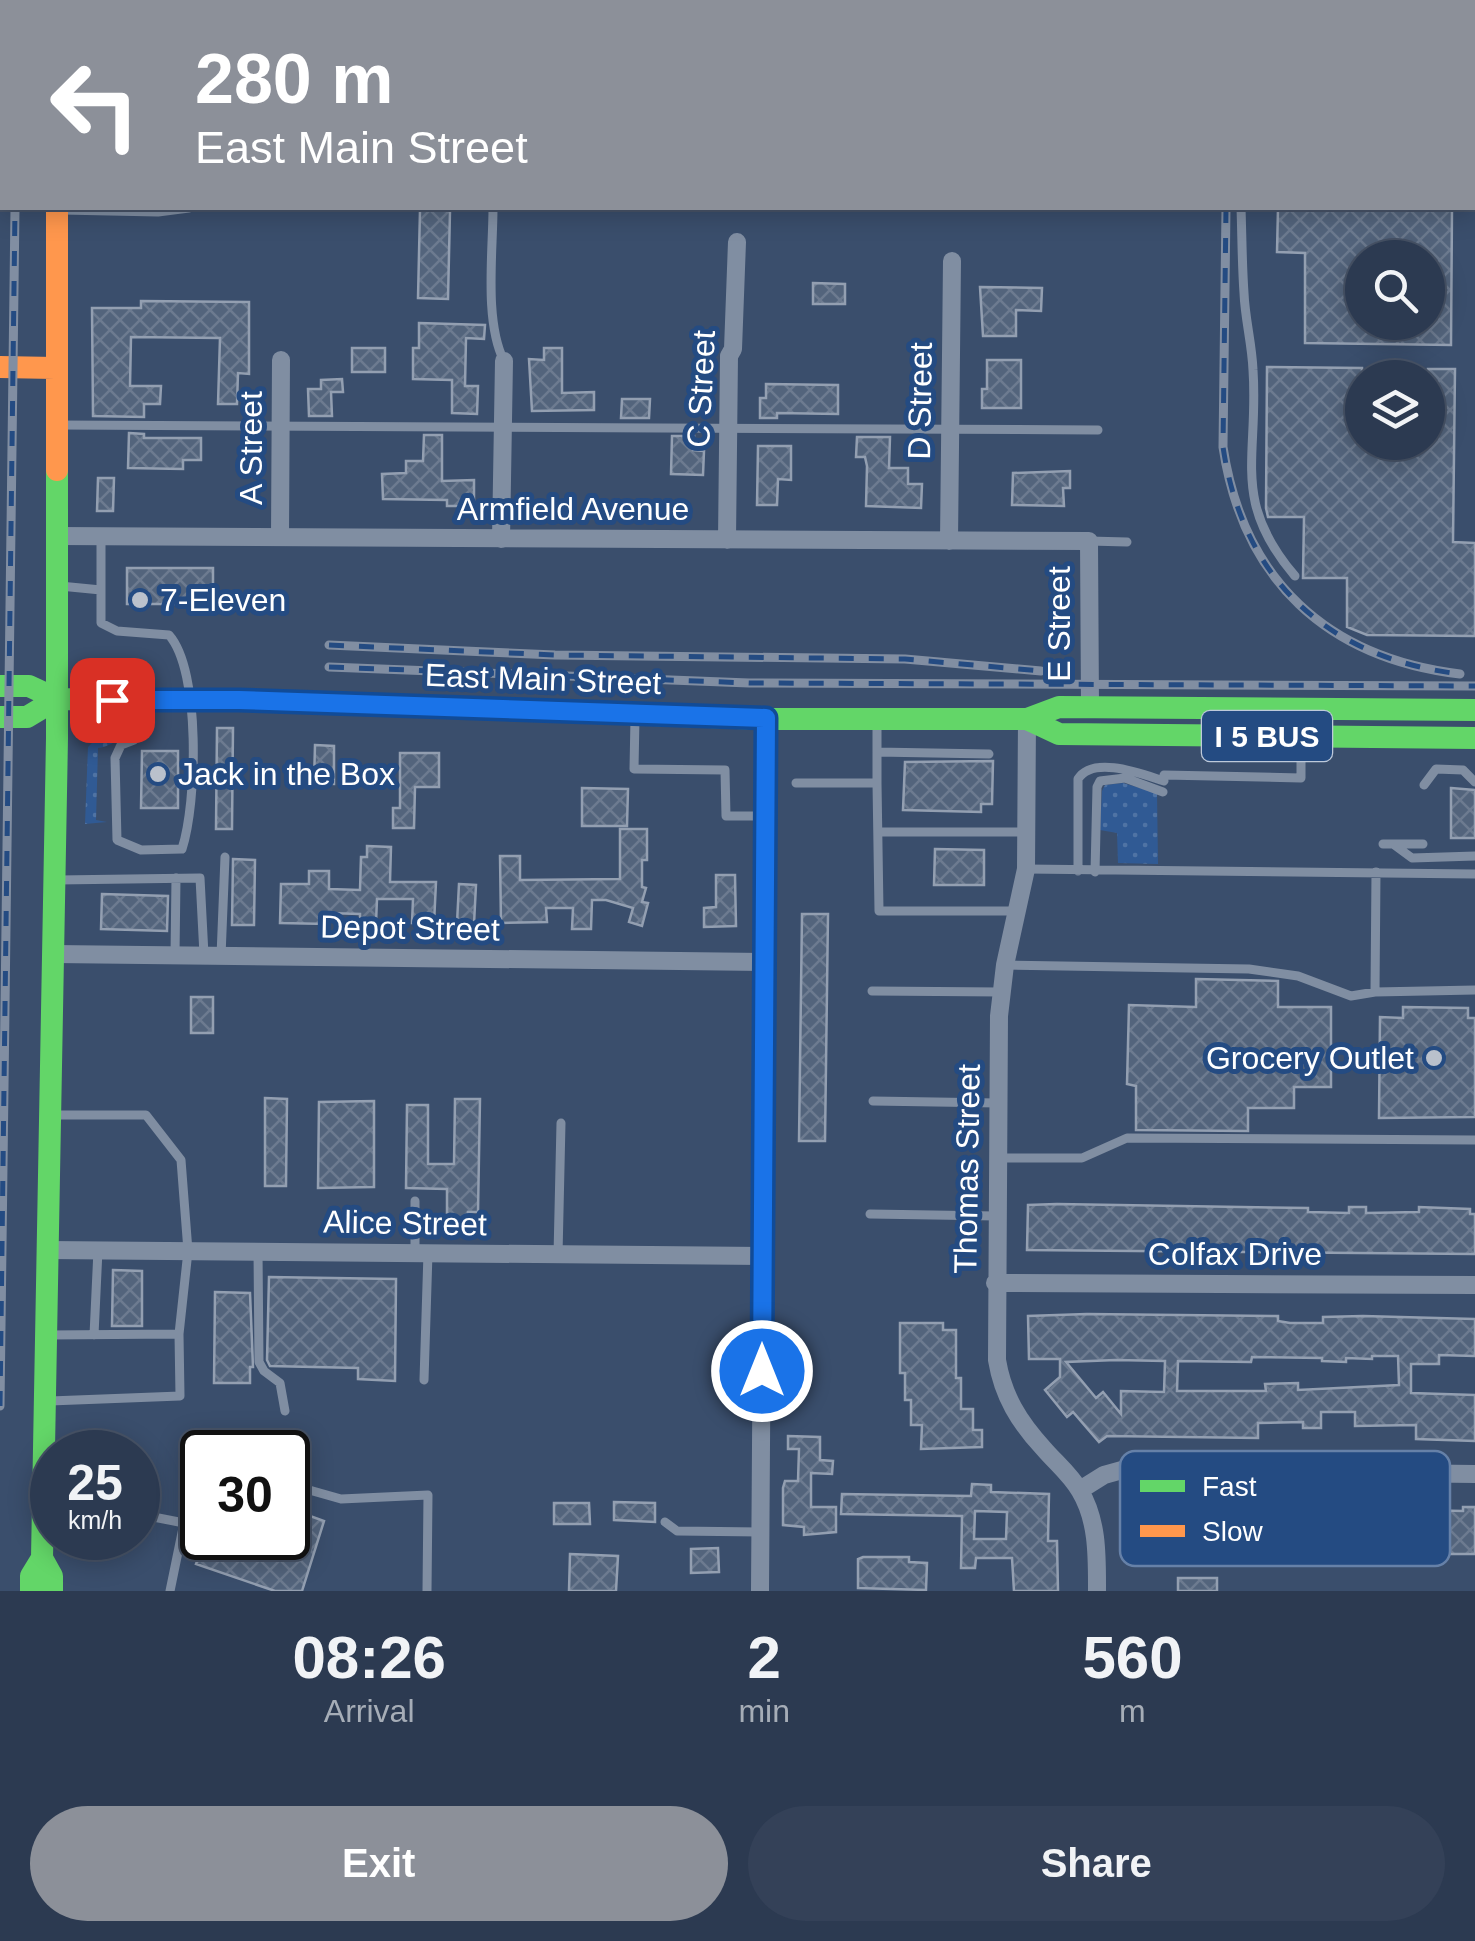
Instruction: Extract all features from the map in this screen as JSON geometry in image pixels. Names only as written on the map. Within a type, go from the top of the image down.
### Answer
[{"type":"main road","points":[[45,1430],[58,699],[57,210]]},
{"type":"main road","points":[[0,367],[56,368]]},
{"type":"main road","name":"I 5 BUS","points":[[0,686],[29,686],[58,699]]},
{"type":"main road","name":"East Main Street","points":[[58,699],[877,719],[1026,719],[1060,707],[1475,710]]},
{"type":"main road","name":"I 5 BUS","points":[[0,717],[27,717],[58,699]]},
{"type":"main road","name":"East Main Street","points":[[1026,719],[1060,734],[1475,738]]},
{"type":"main road","points":[[31,1591],[32,1576],[41,1560]]},
{"type":"main road","points":[[43,1560],[52,1576],[52,1591]]},
{"type":"street","name":"C Street","points":[[727,540],[728,356],[733,350],[737,242]]},
{"type":"street","name":"D Street","points":[[949,541],[952,261]]},
{"type":"street","name":"A Street","points":[[280,538],[281,360]]},
{"type":"street","points":[[502,538],[504,361]]},
{"type":"street","name":"Armfield Avenue","points":[[56,536],[1089,542]]},
{"type":"street","name":"E Street","points":[[1089,542],[1090,707]]},
{"type":"street","points":[[760,1591],[766,718]]},
{"type":"street","name":"Thomas Street","points":[[1026,719],[1026,870],[1002,992],[996,1158],[997,1360],[1009,1402],[1022,1423],[1080,1490],[1095,1539],[1097,1591]]},
{"type":"street","name":"Depot Street","points":[[54,954],[765,962]]},
{"type":"street","name":"Alice Street","points":[[47,1250],[258,1251],[284,1244],[368,1245],[422,1253],[763,1256]]},
{"type":"street","name":"Colfax Drive","points":[[995,1283],[1475,1286]]},
{"type":"street","points":[[1080,1490],[1120,1471]]},
{"type":"street","points":[[1450,1474],[1475,1474]]},
{"type":"lane","points":[[91,210],[173,210]]},
{"type":"lane","points":[[493,210],[493,320],[495,344],[504,361]]},
{"type":"lane","points":[[1242,210],[1244,296],[1254,372],[1250,481],[1273,550],[1295,576]]},
{"type":"lane","points":[[56,425],[1098,430]]},
{"type":"lane","points":[[101,536],[101,623],[117,631],[169,635],[180,648],[182,672],[192,700],[193,782],[182,849],[141,850],[117,840],[115,758],[121,745],[134,740],[134,700]]},
{"type":"lane","points":[[1089,542],[1127,542]]},
{"type":"lane","points":[[57,586],[101,590]]},
{"type":"lane","points":[[635,715],[634,769],[725,770],[726,816],[766,816]]},
{"type":"lane","points":[[877,719],[879,911],[1016,911]]},
{"type":"lane","points":[[1095,872],[1100,781],[1301,778],[1300,736]]},
{"type":"lane","points":[[877,752],[989,754]]},
{"type":"lane","points":[[1424,784],[1436,769],[1463,770],[1475,782]]},
{"type":"lane","points":[[1078,871],[1078,779],[1082,772],[1136,772],[1164,782]]},
{"type":"lane","points":[[796,783],[878,783]]},
{"type":"lane","points":[[878,832],[1027,832]]},
{"type":"lane","points":[[1424,844],[1388,844],[1412,858],[1475,856]]},
{"type":"lane","points":[[213,956],[225,857]]},
{"type":"lane","points":[[1026,870],[1475,874]]},
{"type":"lane","points":[[1376,872],[1376,992]]},
{"type":"lane","points":[[175,956],[176,878]]},
{"type":"lane","points":[[55,880],[197,878],[202,881],[213,956]]},
{"type":"lane","points":[[1006,965],[1249,969],[1298,976],[1351,996],[1475,990]]},
{"type":"lane","points":[[872,991],[1002,992]]},
{"type":"lane","points":[[873,1101],[998,1103]]},
{"type":"lane","points":[[44,1401],[180,1396],[179,1334],[188,1251],[181,1160],[146,1114],[49,1115]]},
{"type":"lane","points":[[558,1254],[561,1123]]},
{"type":"lane","points":[[996,1158],[1082,1158],[1127,1138],[1475,1140]]},
{"type":"lane","points":[[416,1201],[422,1253],[424,1380]]},
{"type":"lane","points":[[870,1214],[996,1216]]},
{"type":"lane","points":[[94,1335],[98,1250]]},
{"type":"lane","points":[[258,1251],[259,1362],[280,1383],[284,1411]]},
{"type":"lane","points":[[46,1335],[179,1334]]},
{"type":"lane","points":[[310,1490],[341,1499],[428,1495],[427,1591]]},
{"type":"lane","points":[[665,1522],[676,1531],[760,1532]]},
{"type":"lane","points":[[170,1591],[180,1542]]},
{"type":"shaded area","points":[[111,725],[126,725],[116,741],[98,748],[96,820],[107,822],[85,824],[88,747],[99,736],[106,736]]},
{"type":"shaded area","points":[[1123,783],[1157,793],[1158,864],[1118,863],[1117,833],[1100,830],[1102,791],[1105,785]]},
{"type":"building","points":[[420,210],[450,211],[448,299],[418,298]]},
{"type":"building","points":[[1278,210],[1452,210],[1451,345],[1305,343],[1305,253],[1277,252]]},
{"type":"building","points":[[813,283],[845,284],[845,304],[813,304]]},
{"type":"building","points":[[980,287],[1042,288],[1041,311],[1016,310],[1016,336],[983,336]]},
{"type":"building","points":[[141,301],[249,302],[249,374],[238,373],[237,404],[218,404],[220,338],[131,337],[130,386],[161,386],[160,404],[144,404],[144,417],[93,416],[92,308],[141,308]]},
{"type":"building","points":[[419,323],[485,325],[484,339],[466,338],[465,386],[478,386],[477,414],[452,413],[452,380],[413,379],[413,348],[419,348]]},
{"type":"building","points":[[352,348],[385,348],[385,372],[352,372]]},
{"type":"building","points":[[544,348],[562,348],[562,393],[594,392],[594,410],[532,411],[529,359],[544,360]]},
{"type":"building","points":[[987,360],[1021,360],[1021,408],[982,408],[982,389],[987,389]]},
{"type":"building","points":[[1267,367],[1345,368],[1345,460],[1445,460],[1445,369],[1455,369],[1453,542],[1475,543],[1475,636],[1367,635],[1347,627],[1347,578],[1303,578],[1304,517],[1268,517]]},
{"type":"building","points":[[342,379],[343,392],[331,392],[332,416],[309,416],[308,389],[321,389],[321,380]]},
{"type":"building","points":[[766,384],[838,385],[838,414],[777,413],[777,418],[760,418],[760,398],[766,398]]},
{"type":"building","points":[[622,399],[650,399],[649,418],[621,418]]},
{"type":"building","points":[[129,433],[144,434],[144,438],[201,438],[201,460],[183,460],[183,469],[128,468]]},
{"type":"building","points":[[424,435],[442,435],[442,481],[474,480],[474,506],[447,506],[447,500],[383,499],[382,474],[406,473],[406,461],[423,461]]},
{"type":"building","points":[[672,436],[694,436],[693,450],[704,451],[703,475],[671,474]]},
{"type":"building","points":[[857,437],[890,437],[889,468],[908,468],[908,484],[922,484],[921,508],[866,506],[867,466],[865,457],[856,457]]},
{"type":"building","points":[[758,446],[791,446],[791,480],[778,479],[777,505],[757,505]]},
{"type":"building","points":[[1070,471],[1070,488],[1063,488],[1064,506],[1012,505],[1013,473]]},
{"type":"building","points":[[98,478],[114,478],[113,511],[97,511]]},
{"type":"building","points":[[127,568],[213,568],[213,604],[127,604]]},
{"type":"building","points":[[217,728],[233,728],[232,829],[216,829]]},
{"type":"building","points":[[315,745],[334,746],[334,784],[314,783]]},
{"type":"building","points":[[142,751],[178,751],[178,808],[141,808]]},
{"type":"building","points":[[400,753],[439,753],[439,787],[415,787],[414,828],[393,828],[393,808],[400,808]]},
{"type":"building","points":[[993,761],[992,804],[981,804],[981,812],[903,810],[905,762]]},
{"type":"building","points":[[582,788],[628,789],[627,826],[582,826]]},
{"type":"building","points":[[1451,788],[1475,790],[1475,838],[1451,838]]},
{"type":"building","points":[[620,829],[647,829],[647,860],[642,860],[642,887],[646,888],[642,902],[648,903],[642,926],[629,922],[633,908],[606,900],[592,900],[591,929],[572,929],[573,908],[546,908],[547,922],[501,923],[500,856],[520,856],[520,880],[620,879]]},
{"type":"building","points":[[367,846],[391,847],[390,882],[436,882],[434,924],[412,923],[413,899],[377,899],[376,923],[360,923],[360,914],[328,913],[328,924],[280,923],[281,884],[309,884],[309,871],[329,871],[329,889],[360,890],[361,857],[367,857]]},
{"type":"building","points":[[935,849],[984,850],[984,885],[934,885]]},
{"type":"building","points":[[233,859],[255,860],[254,925],[232,925]]},
{"type":"building","points":[[716,875],[735,875],[736,926],[704,927],[704,908],[716,907]]},
{"type":"building","points":[[459,884],[476,885],[474,924],[457,923]]},
{"type":"building","points":[[102,894],[168,896],[167,931],[101,929]]},
{"type":"building","points":[[802,914],[828,914],[825,1141],[799,1141]]},
{"type":"building","points":[[1196,979],[1278,981],[1278,1007],[1331,1007],[1331,1087],[1294,1087],[1294,1108],[1248,1108],[1248,1131],[1136,1130],[1136,1086],[1127,1084],[1129,1005],[1196,1007]]},
{"type":"building","points":[[191,997],[213,997],[213,1033],[191,1033]]},
{"type":"building","points":[[1403,1007],[1468,1008],[1468,1018],[1475,1018],[1475,1117],[1379,1118],[1380,1017],[1403,1018]]},
{"type":"building","points":[[265,1098],[287,1099],[286,1186],[265,1186]]},
{"type":"building","points":[[455,1099],[480,1099],[478,1212],[468,1212],[468,1219],[447,1219],[447,1189],[406,1188],[407,1105],[428,1105],[428,1164],[454,1164]]},
{"type":"building","points":[[374,1101],[374,1187],[318,1188],[319,1102]]},
{"type":"building","points":[[1028,1205],[1308,1208],[1308,1212],[1349,1213],[1349,1207],[1366,1207],[1366,1213],[1419,1212],[1419,1207],[1470,1209],[1470,1214],[1475,1214],[1475,1254],[1027,1250]]},
{"type":"building","points":[[113,1270],[142,1271],[142,1326],[112,1326]]},
{"type":"building","points":[[269,1277],[396,1279],[395,1381],[358,1379],[358,1368],[270,1366]]},
{"type":"building","points":[[215,1292],[250,1293],[250,1383],[214,1383]]},
{"type":"building","points":[[1028,1316],[1278,1316],[1278,1321],[1290,1323],[1323,1323],[1323,1317],[1363,1316],[1475,1319],[1475,1356],[1439,1355],[1439,1364],[1411,1364],[1411,1393],[1475,1395],[1475,1441],[1416,1439],[1416,1425],[1355,1426],[1355,1412],[1321,1412],[1321,1428],[1303,1428],[1303,1422],[1258,1423],[1258,1438],[1107,1436],[1099,1442],[1073,1412],[1067,1417],[1045,1390],[1060,1377],[1060,1359],[1029,1359]],"holes":[[[1398,1356],[1399,1385],[1298,1390],[1298,1383],[1265,1384],[1266,1391],[1177,1391],[1178,1361],[1251,1362],[1252,1357],[1346,1362],[1346,1358]],[[1165,1361],[1164,1392],[1121,1391],[1121,1414],[1103,1392],[1096,1398],[1066,1362]]]},
{"type":"building","points":[[900,1323],[943,1323],[943,1330],[956,1330],[956,1378],[961,1378],[961,1409],[973,1409],[973,1430],[982,1430],[982,1447],[921,1449],[922,1425],[911,1425],[911,1400],[905,1400],[905,1373],[900,1373]]},
{"type":"building","points":[[788,1436],[820,1437],[820,1460],[833,1461],[832,1474],[811,1473],[811,1507],[836,1507],[836,1532],[804,1535],[804,1527],[783,1525],[785,1481],[798,1481],[799,1449],[788,1449]]},
{"type":"building","points":[[972,1484],[991,1485],[991,1492],[1049,1494],[1048,1541],[1057,1541],[1058,1591],[1014,1591],[1012,1558],[976,1558],[975,1568],[961,1568],[962,1516],[841,1514],[842,1494],[971,1496]],"holes":[[[975,1511],[1007,1512],[1006,1539],[974,1539]]]},
{"type":"building","points":[[614,1502],[655,1503],[655,1522],[614,1520]]},
{"type":"building","points":[[554,1503],[589,1503],[590,1524],[554,1524]]},
{"type":"building","points":[[1475,1507],[1475,1554],[1450,1554],[1450,1511]]},
{"type":"building","points":[[310,1516],[324,1521],[302,1591],[275,1591],[196,1564],[198,1560],[310,1560]]},
{"type":"building","points":[[718,1548],[719,1572],[691,1573],[691,1549]]},
{"type":"building","points":[[570,1554],[618,1556],[616,1591],[569,1591]]},
{"type":"building","points":[[909,1557],[909,1562],[927,1563],[926,1590],[858,1588],[858,1559]]},
{"type":"building","points":[[1178,1578],[1217,1578],[1217,1591],[1178,1591]]},
{"type":"railway","points":[[0,1406],[15,210]]},
{"type":"railway","points":[[1226,210],[1223,447],[1233,494],[1250,536],[1272,573],[1299,604],[1332,630],[1370,650],[1412,665],[1460,674]]},
{"type":"railway","points":[[329,645],[555,655],[905,659],[1041,671]]},
{"type":"railway","points":[[329,667],[749,683],[1475,686]]},
{"type":"traffic: fast","points":[[52,1591],[52,1576],[42,1558],[57,738],[57,470]]},
{"type":"traffic: fast","points":[[0,686],[29,686],[57,699],[239,700],[766,719],[1027,719],[1059,707],[1475,710]]},
{"type":"traffic: fast","points":[[0,717],[27,717],[57,699]]},
{"type":"traffic: fast","points":[[1027,719],[1059,734],[1475,738]]},
{"type":"traffic: fast","points":[[31,1591],[31,1576],[41,1560]]},
{"type":"traffic: slow","points":[[57,210],[57,470]]},
{"type":"traffic: slow","points":[[0,367],[55,368]]},
{"type":"place","name":"7-Eleven","points":[[140,600]]},
{"type":"place","name":"Jack in the Box","points":[[158,774]]},
{"type":"place","name":"Grocery Outlet","points":[[1434,1058]]},
{"type":"route","points":[[112,700],[239,700],[766,718],[762,1371]]}]
